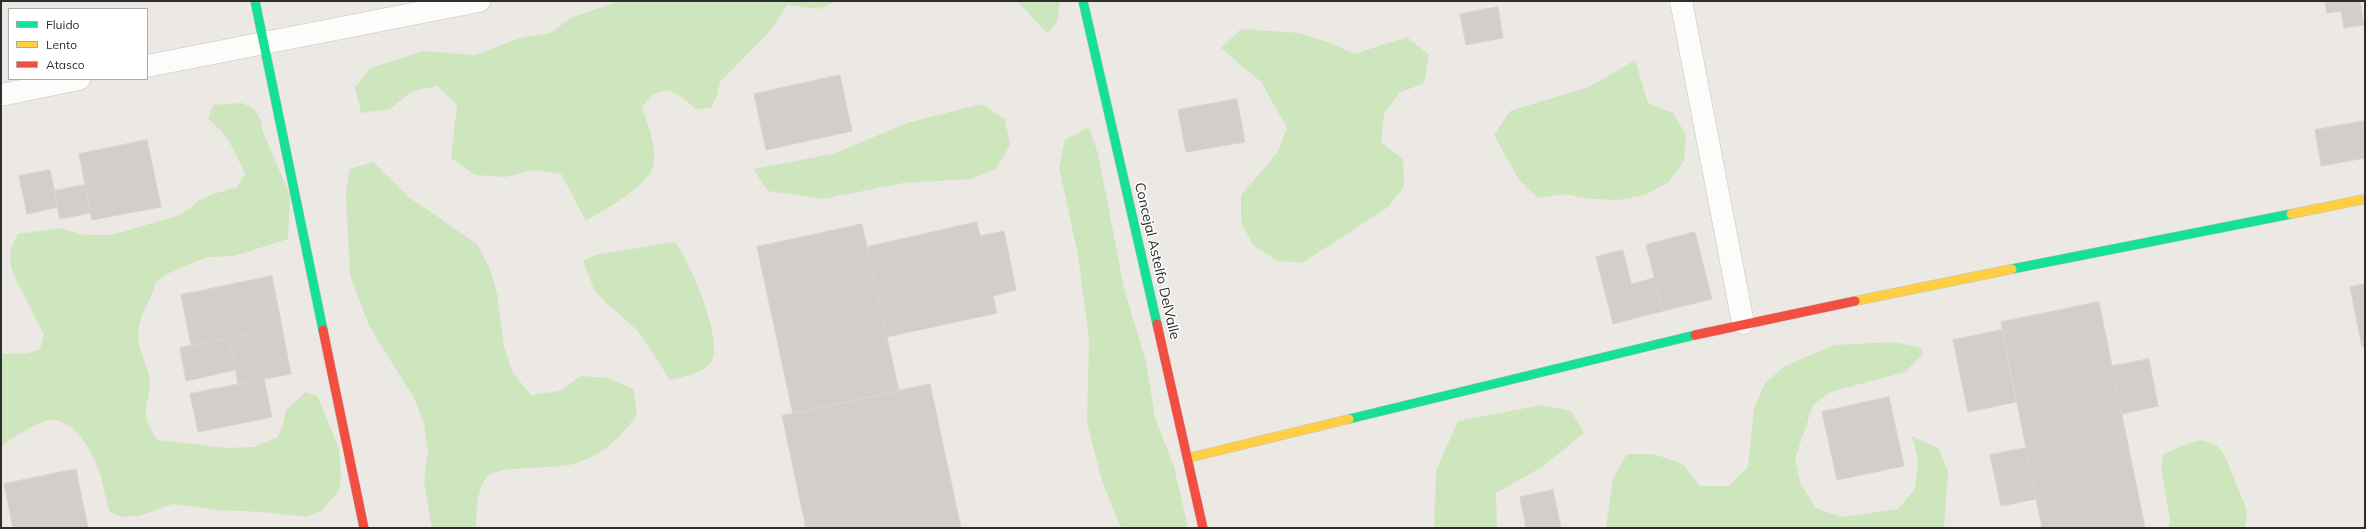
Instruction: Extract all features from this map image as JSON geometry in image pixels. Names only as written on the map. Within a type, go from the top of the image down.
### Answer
[{"type":"street","points":[[255,1],[364,528]]},
{"type":"street","points":[[148,66],[263,42],[479,1]]},
{"type":"street","name":"Concejal Astelfo DelValle","points":[[1083,1],[1203,528]]},
{"type":"street","points":[[1681,1],[1742,323]]},
{"type":"street","points":[[1,95],[74,80]]},
{"type":"street","points":[[1188,458],[1742,323],[2365,199]]},
{"type":"green space","points":[[618,1],[837,1],[819,9],[787,5],[771,30],[720,82],[717,96],[711,108],[696,109],[675,93],[668,91],[656,93],[649,99],[642,108],[654,148],[654,162],[652,170],[637,187],[626,196],[586,221],[561,174],[534,170],[505,177],[475,175],[451,158],[457,105],[437,86],[411,92],[390,109],[361,113],[355,87],[371,68],[423,51],[475,55],[523,37],[550,33],[571,18]]},
{"type":"green space","points":[[1017,1],[1060,1],[1057,22],[1048,34]]},
{"type":"green space","points":[[1241,29],[1300,33],[1328,42],[1354,54],[1407,37],[1429,55],[1424,83],[1399,93],[1384,114],[1381,142],[1403,159],[1404,187],[1387,208],[1302,263],[1276,260],[1253,245],[1241,222],[1241,195],[1277,153],[1287,128],[1261,82],[1221,48]]},
{"type":"green space","points":[[1635,60],[1648,103],[1673,113],[1686,135],[1684,161],[1669,182],[1645,195],[1618,200],[1591,199],[1565,194],[1538,198],[1519,180],[1494,135],[1510,111],[1589,87]]},
{"type":"green space","points":[[242,103],[254,109],[261,120],[263,132],[290,195],[288,239],[234,256],[207,257],[167,274],[156,282],[152,295],[140,321],[138,334],[139,344],[150,382],[146,412],[147,420],[158,440],[227,448],[254,447],[278,437],[286,410],[306,392],[318,397],[339,449],[341,476],[339,491],[321,511],[307,517],[262,512],[217,510],[173,504],[139,516],[122,517],[110,512],[100,473],[93,457],[84,441],[71,427],[56,420],[42,422],[27,429],[1,446],[1,354],[28,353],[40,349],[44,335],[13,274],[10,261],[11,247],[18,234],[59,228],[85,235],[112,235],[176,216],[188,210],[198,201],[210,195],[237,187],[245,175],[242,167],[226,137],[208,119],[213,105]]},
{"type":"green space","points":[[981,104],[1005,119],[1010,145],[996,169],[971,179],[903,183],[823,199],[768,191],[753,169],[833,154],[907,123]]},
{"type":"green space","points":[[1089,127],[1098,154],[1124,288],[1146,362],[1155,418],[1174,467],[1188,528],[1121,528],[1102,481],[1087,422],[1089,339],[1078,255],[1059,167],[1065,140]]},
{"type":"green space","points":[[373,162],[410,198],[477,244],[489,267],[497,293],[504,347],[513,373],[531,395],[559,391],[581,376],[608,378],[633,389],[637,414],[624,431],[602,451],[583,461],[565,466],[514,469],[492,474],[486,478],[480,489],[476,528],[432,528],[424,481],[428,451],[424,424],[414,398],[369,326],[350,275],[346,196],[349,169]]},
{"type":"green space","points":[[675,242],[688,265],[704,301],[713,337],[714,352],[711,362],[703,369],[692,374],[670,380],[638,331],[604,301],[594,289],[583,261],[595,255]]},
{"type":"green space","points":[[1893,342],[1919,347],[1924,353],[1905,372],[1830,392],[1813,405],[1795,459],[1801,485],[1816,508],[1841,517],[1898,509],[1915,489],[1918,460],[1912,436],[1938,448],[1948,472],[1944,528],[1606,528],[1613,478],[1627,454],[1654,454],[1683,464],[1700,486],[1729,486],[1748,467],[1754,409],[1765,383],[1785,366],[1834,345]]},
{"type":"green space","points":[[1542,405],[1571,411],[1584,433],[1542,467],[1496,493],[1497,528],[1434,528],[1436,471],[1458,421]]},
{"type":"green space","points":[[2203,440],[2217,446],[2225,456],[2247,510],[2245,528],[2168,528],[2170,521],[2161,468],[2163,454],[2189,443]]},
{"type":"building","points":[[2325,1],[2360,1],[2364,25],[2344,28],[2341,11],[2327,13]]},
{"type":"building","points":[[1498,7],[1503,38],[1466,45],[1460,14]]},
{"type":"building","points":[[840,75],[852,131],[766,150],[754,94]]},
{"type":"building","points":[[1237,99],[1245,142],[1186,152],[1178,110]]},
{"type":"building","points":[[2365,121],[2365,158],[2321,166],[2315,130]]},
{"type":"building","points":[[147,140],[161,207],[92,220],[79,154]]},
{"type":"building","points":[[50,170],[58,207],[27,214],[19,176]]},
{"type":"building","points":[[85,185],[90,213],[60,219],[54,191]]},
{"type":"building","points":[[977,222],[980,236],[1004,231],[1016,290],[993,296],[997,313],[887,337],[867,247]]},
{"type":"building","points":[[862,224],[899,391],[793,414],[757,247]]},
{"type":"building","points":[[1695,232],[1712,299],[1663,311],[1646,245]]},
{"type":"building","points":[[1623,250],[1631,284],[1654,278],[1663,311],[1613,324],[1596,257]]},
{"type":"building","points":[[272,276],[282,327],[191,346],[181,295]]},
{"type":"building","points":[[2365,284],[2365,347],[2362,347],[2350,287]]},
{"type":"building","points":[[2099,302],[2145,528],[2042,528],[2001,322]]},
{"type":"building","points":[[282,327],[291,374],[238,384],[229,338]]},
{"type":"building","points":[[2002,330],[2016,402],[1968,412],[1953,340]]},
{"type":"building","points":[[229,338],[235,370],[186,381],[180,348]]},
{"type":"building","points":[[2149,359],[2158,406],[2122,414],[2112,366]]},
{"type":"building","points":[[264,379],[272,417],[198,432],[190,394]]},
{"type":"building","points":[[930,384],[961,528],[806,528],[782,416]]},
{"type":"building","points":[[1889,397],[1904,466],[1837,480],[1822,412]]},
{"type":"building","points":[[2026,448],[2036,499],[2001,506],[1990,455]]},
{"type":"building","points":[[76,469],[88,528],[13,528],[4,484]]},
{"type":"building","points":[[1553,490],[1561,528],[1526,528],[1520,497]]},
{"type":"traffic: fast","points":[[255,1],[323,330]]},
{"type":"traffic: fast","points":[[1083,1],[1157,324]]},
{"type":"traffic: fast","points":[[2012,269],[2291,214]]},
{"type":"traffic: fast","points":[[1349,419],[1695,335]]},
{"type":"traffic: slow","points":[[2291,214],[2365,199]]},
{"type":"traffic: slow","points":[[1855,301],[2012,269]]},
{"type":"traffic: slow","points":[[1188,458],[1349,419]]},
{"type":"traffic: jam","points":[[1695,335],[1855,301]]},
{"type":"traffic: jam","points":[[1157,324],[1203,528]]},
{"type":"traffic: jam","points":[[323,330],[364,528]]}]
